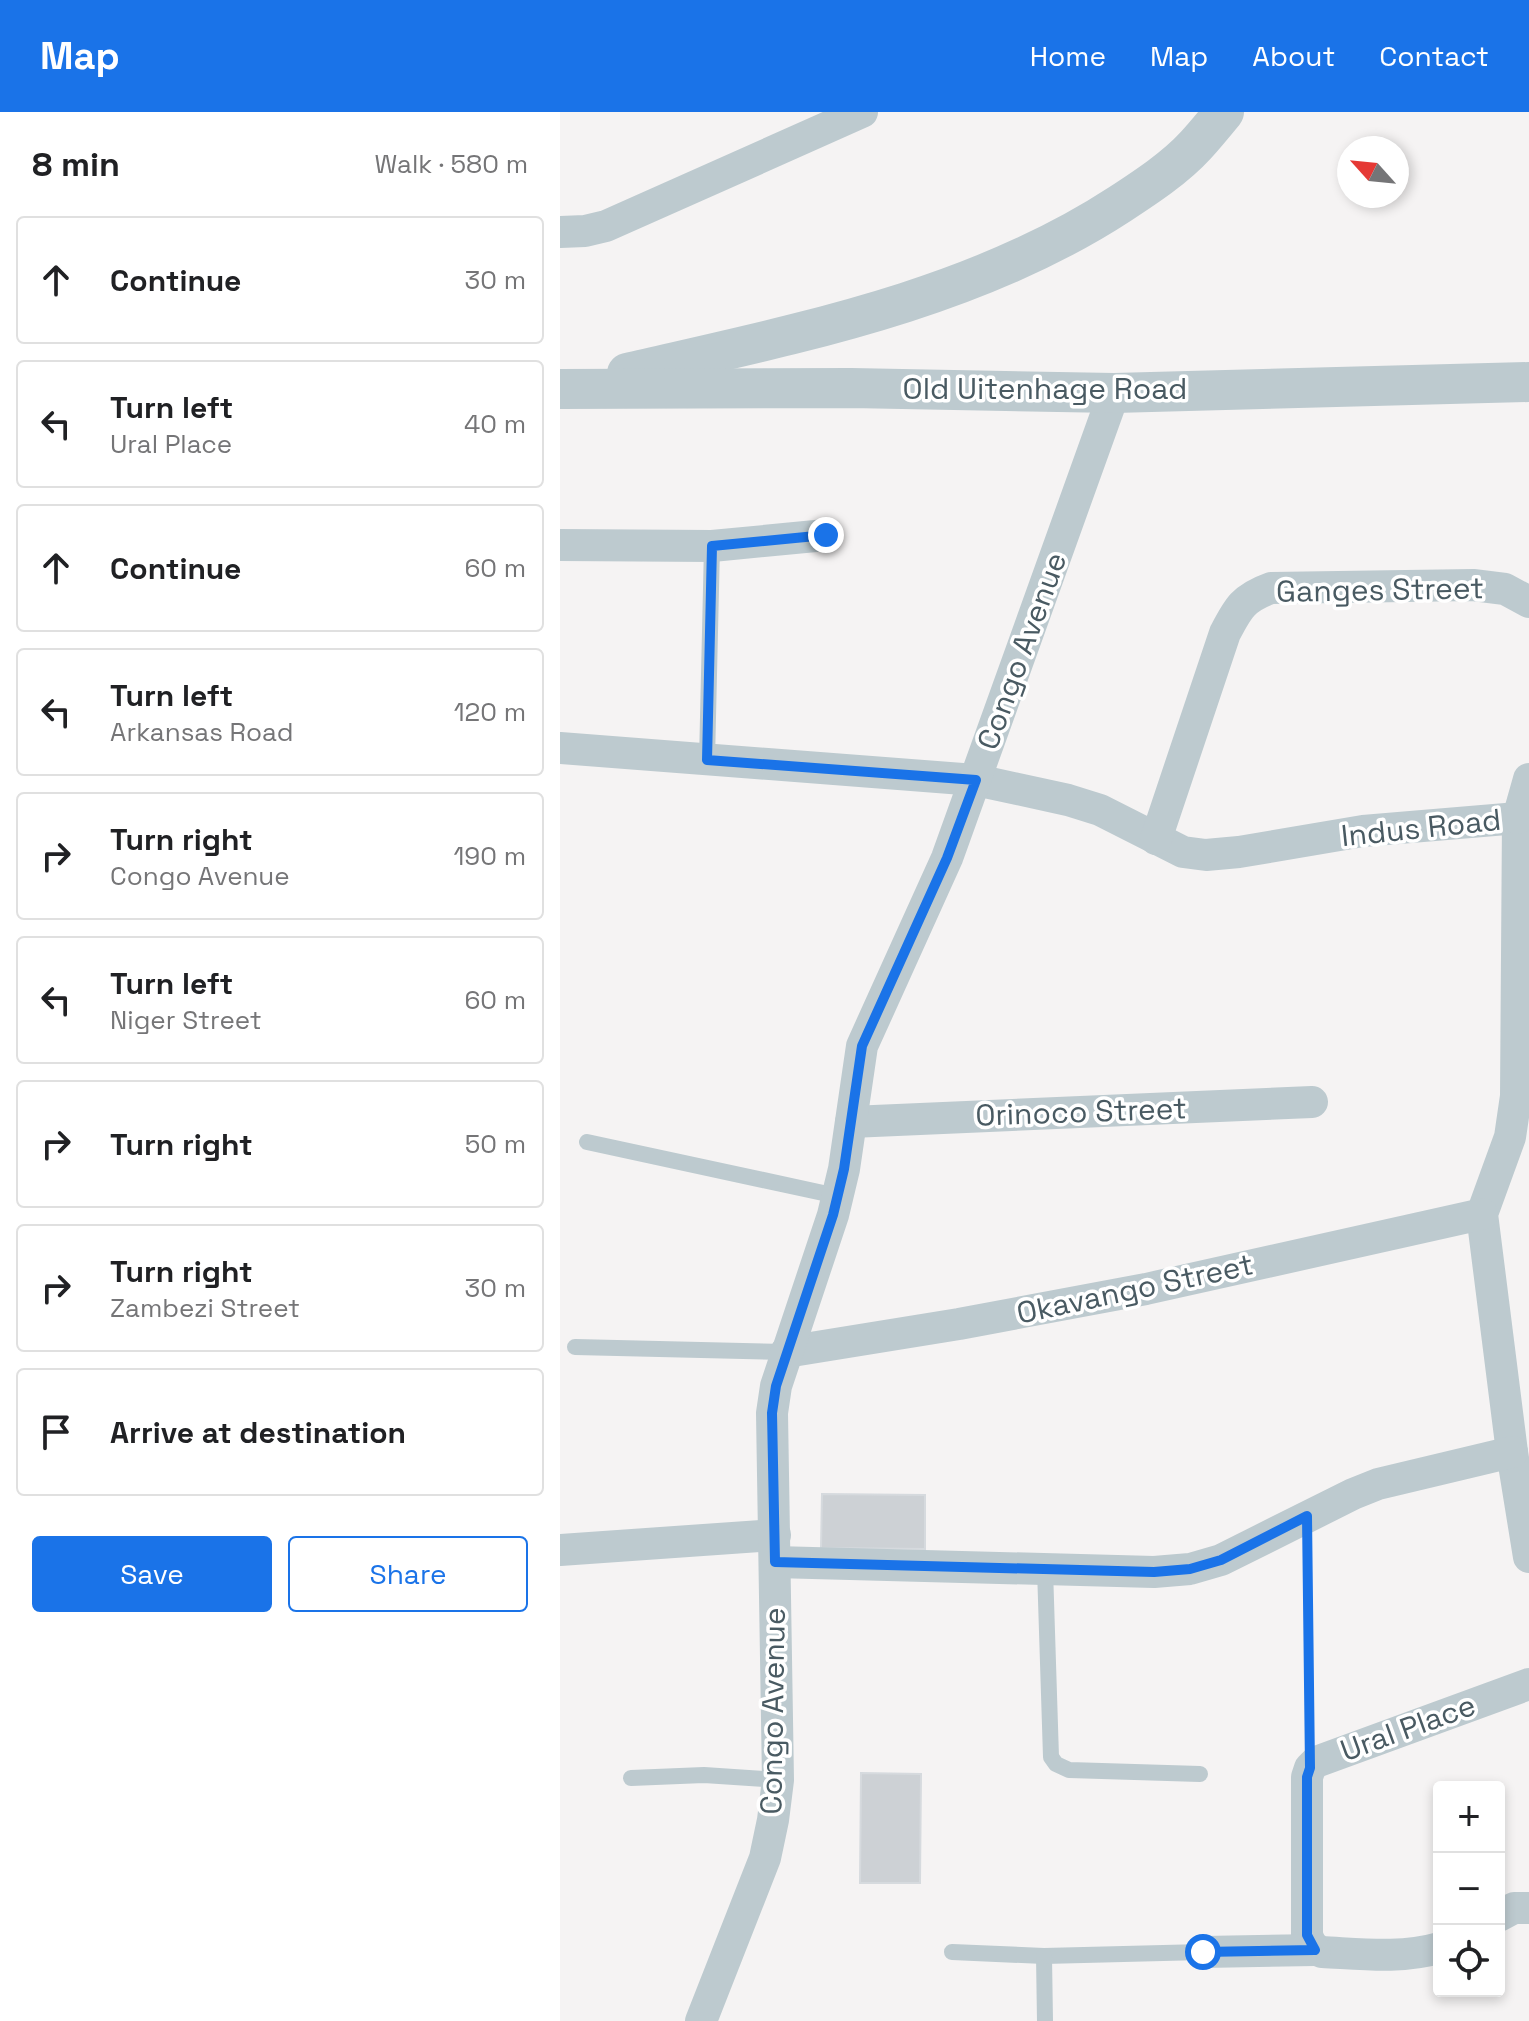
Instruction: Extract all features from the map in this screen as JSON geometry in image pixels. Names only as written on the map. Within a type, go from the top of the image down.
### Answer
[{"type":"street","points":[[560,232],[606,226],[862,112]]},
{"type":"street","name":"Old Uitenhage Road","points":[[560,389],[818,329],[959,284],[1073,233],[1121,203],[1195,146],[1224,112]]},
{"type":"street","name":"Old Uitenhage Road","points":[[560,389],[851,388],[1114,393],[1529,382]]},
{"type":"street","name":"Congo Avenue","points":[[701,2021],[765,1858],[773,1820],[778,1780],[772,1413],[786,1352],[837,1196],[862,1046],[947,858],[1114,393]]},
{"type":"street","points":[[560,545],[712,546],[826,535]]},
{"type":"street","name":"Ganges Street","points":[[1156,839],[1225,633],[1238,608],[1252,595],[1271,588],[1473,585],[1505,589],[1529,602]]},
{"type":"street","name":"Indus Road","points":[[560,748],[976,780],[1100,810],[1183,852],[1206,855],[1363,831],[1518,818],[1519,1026],[1516,1096],[1510,1137],[1482,1214],[1512,1452],[1529,1557]]},
{"type":"street","points":[[1518,818],[1529,779]]},
{"type":"street","name":"Orinoco Street","points":[[851,1122],[1312,1102]]},
{"type":"street","name":"Okavango Street","points":[[786,1352],[1146,1289],[1482,1214]]},
{"type":"street","points":[[560,1550],[775,1548],[1045,1569],[1154,1572],[1190,1569],[1221,1560],[1378,1484],[1512,1452]]},
{"type":"street","name":"Ural Place","points":[[1315,1950],[1307,1935],[1307,1777],[1310,1768],[1316,1762],[1529,1684]]},
{"type":"street","points":[[1505,1913],[1514,1908],[1529,1908]]},
{"type":"street","points":[[1203,1952],[1315,1950],[1388,1955],[1433,1950]]},
{"type":"lane","points":[[707,760],[712,546]]},
{"type":"lane","points":[[587,1142],[837,1196]]},
{"type":"lane","points":[[575,1347],[786,1352]]},
{"type":"lane","points":[[1045,1569],[1051,1757],[1056,1764],[1069,1770],[1200,1774]]},
{"type":"lane","points":[[631,1778],[704,1775],[778,1780]]},
{"type":"lane","points":[[952,1952],[1044,1956],[1203,1952]]},
{"type":"lane","points":[[1044,1956],[1045,2021]]},
{"type":"path","points":[[1307,1516],[1310,1768]]},
{"type":"building","points":[[822,1494],[925,1495],[925,1549],[821,1548]]},
{"type":"building","points":[[861,1773],[921,1774],[920,1883],[860,1883]]},
{"type":"route","points":[[826,535],[712,546],[707,760],[976,780],[947,858],[862,1046],[844,1169],[833,1215],[776,1386],[772,1413],[775,1562],[1154,1572],[1190,1569],[1221,1560],[1307,1516],[1310,1768],[1307,1777],[1307,1935],[1315,1950],[1203,1952]]}]
